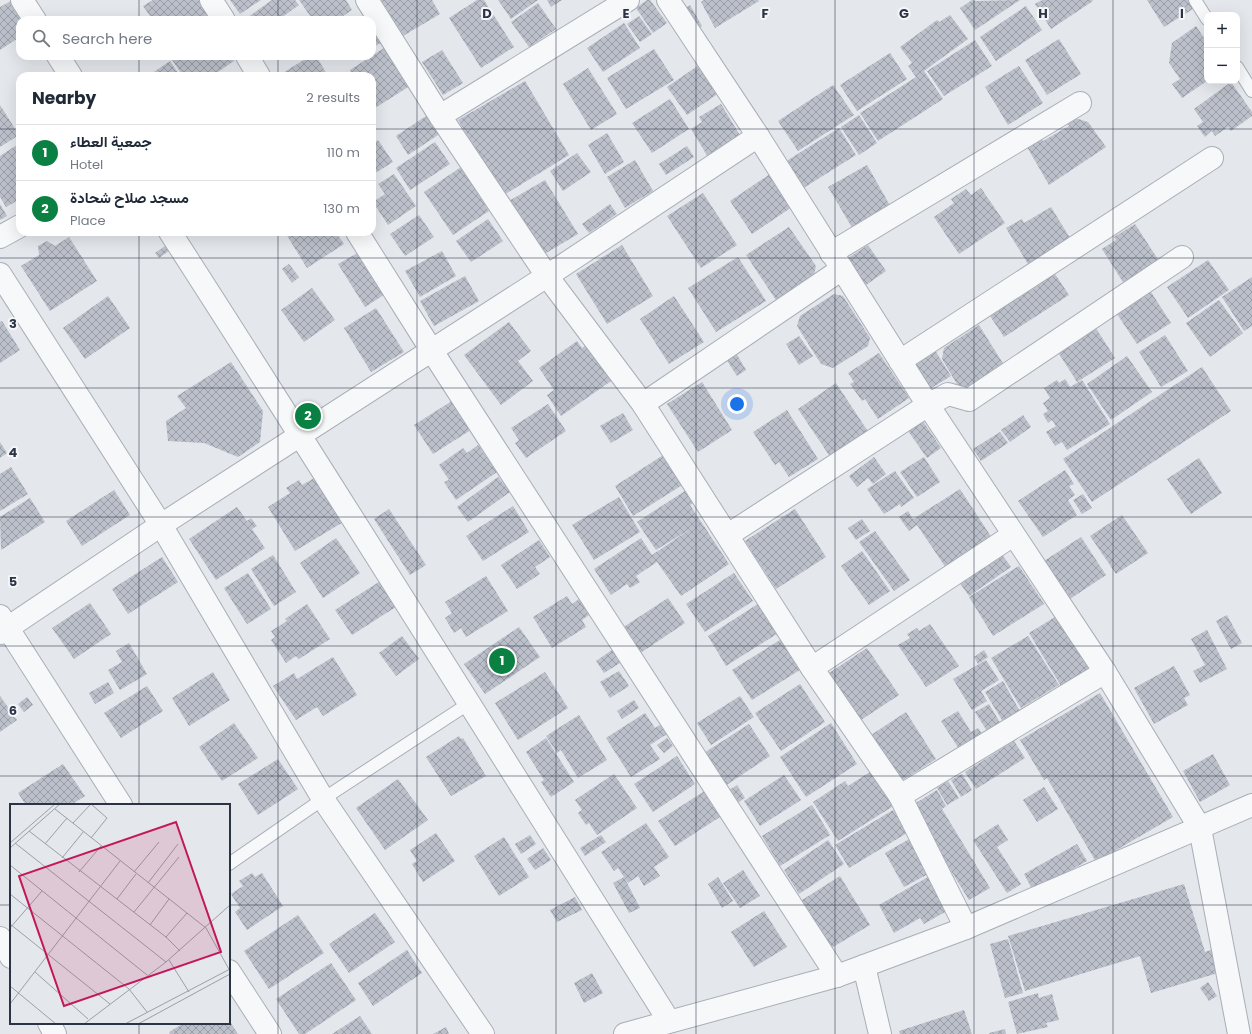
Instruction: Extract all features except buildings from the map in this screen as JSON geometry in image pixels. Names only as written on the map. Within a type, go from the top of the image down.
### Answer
[{"type":"street","points":[[22,0],[32,16]]},
{"type":"street","points":[[211,0],[221,16]]},
{"type":"street","points":[[367,0],[440,116],[547,276],[643,404],[812,668],[900,796],[966,928]]},
{"type":"street","points":[[440,116],[628,0]]},
{"type":"street","points":[[668,0],[758,136],[928,405],[1106,672],[1200,828],[1239,1034]]},
{"type":"street","points":[[61,60],[68,72]]},
{"type":"street","points":[[249,60],[257,72]]},
{"type":"street","points":[[643,404],[837,261],[1080,103]]},
{"type":"street","points":[[120,804],[2,626],[432,351],[758,136]]},
{"type":"street","points":[[900,361],[1212,158]]},
{"type":"street","points":[[0,237],[16,228]]},
{"type":"street","points":[[173,236],[301,435],[468,704],[670,1021]]},
{"type":"street","points":[[360,236],[432,351],[837,976]]},
{"type":"street","points":[[728,535],[928,405],[948,394],[969,400],[1182,257]]},
{"type":"street","points":[[0,274],[161,525],[324,799],[483,1034]]},
{"type":"street","points":[[812,668],[1013,534]]},
{"type":"street","points":[[900,796],[1106,672]]},
{"type":"street","points":[[625,1034],[837,976],[966,928],[1252,805]]},
{"type":"street","points":[[0,938],[10,955]]},
{"type":"street","points":[[864,966],[880,1034]]},
{"type":"street","points":[[230,973],[270,1034]]},
{"type":"street","points":[[50,1024],[55,1034]]},
{"type":"lane","points":[[1195,0],[1204,14]]},
{"type":"lane","points":[[1240,72],[1252,91]]},
{"type":"lane","points":[[230,863],[468,704]]},
{"type":"place","name":"مسجد صلاح شحادة","points":[[308,416]]},
{"type":"place","name":"جمعية العطاء","points":[[502,661]]}]
